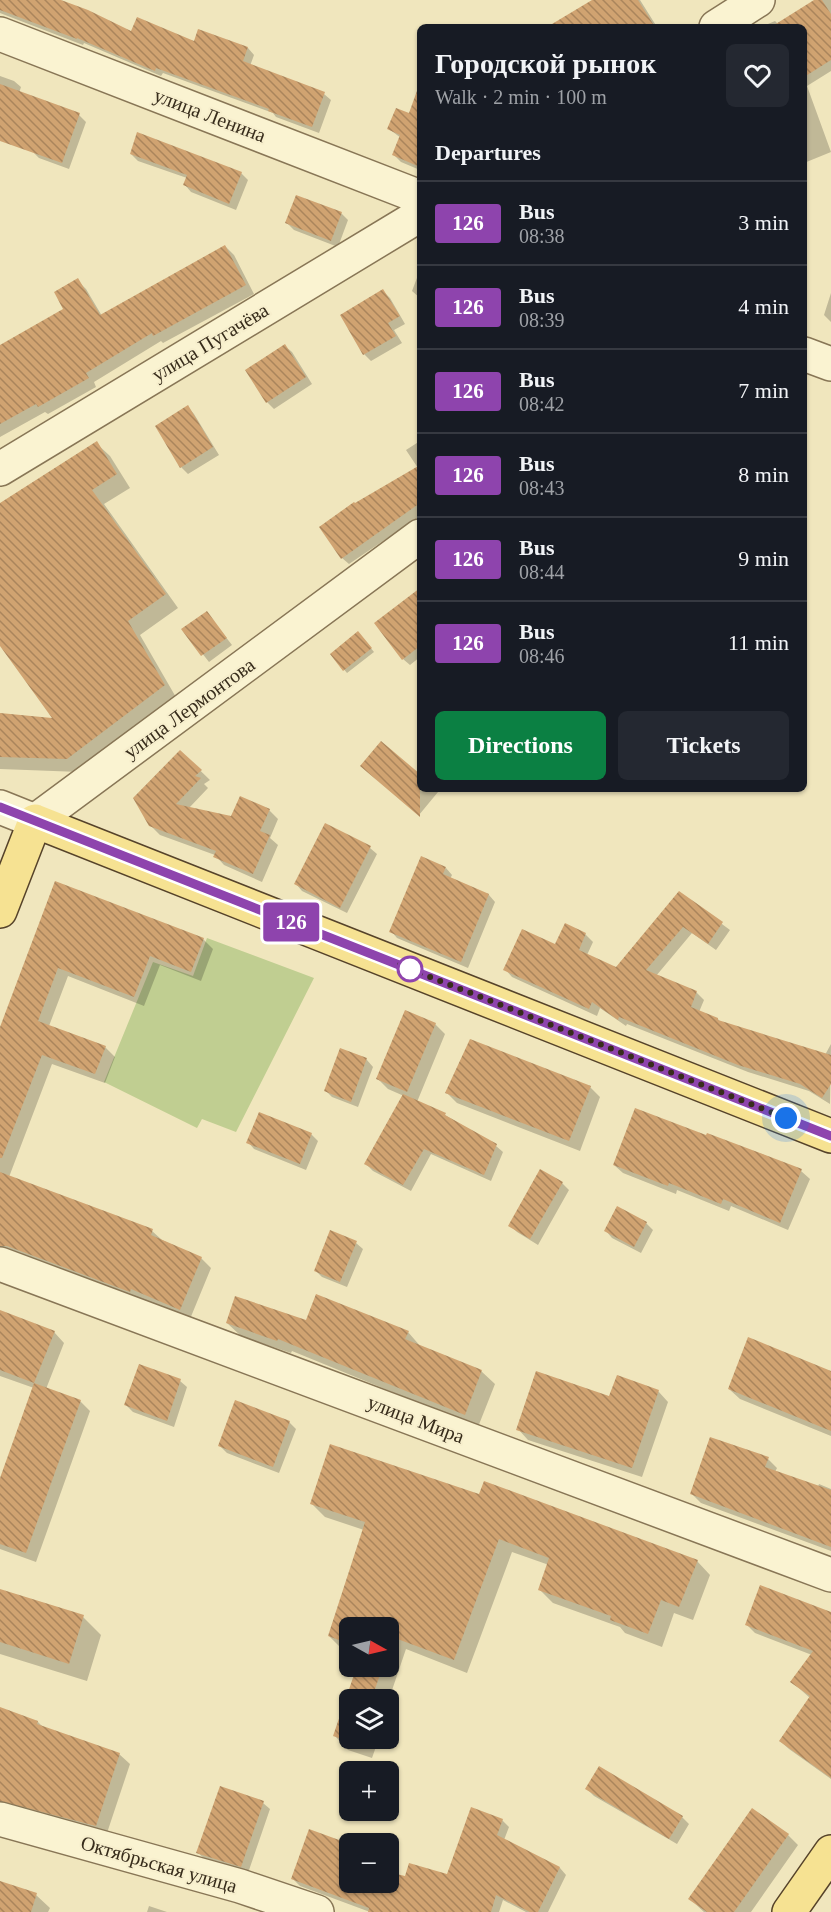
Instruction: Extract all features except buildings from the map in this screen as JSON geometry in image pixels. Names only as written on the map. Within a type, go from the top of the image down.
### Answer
[{"type":"main road","points":[[0,911],[34,821],[831,1136]]},
{"type":"main road","points":[[789,1912],[831,1852]]},
{"type":"street","points":[[721,24],[758,0]]},
{"type":"street","name":"улица Ленина","points":[[0,34],[417,195]]},
{"type":"street","name":"улица Пугачёва","points":[[0,470],[417,217]]},
{"type":"street","points":[[807,355],[831,364]]},
{"type":"street","name":"улица Лермонтова","points":[[34,821],[417,538]]},
{"type":"street","points":[[0,807],[34,821]]},
{"type":"street","name":"улица Мира","points":[[0,1264],[831,1575]]},
{"type":"street","name":"Октябрьская улица","points":[[0,1819],[240,1886],[317,1912]]},
{"type":"green space","points":[[207,938],[314,978],[236,1132],[202,1119],[197,1128],[104,1082],[153,962],[193,976]]},
{"type":"bus line","name":"126","points":[[0,807],[831,1136]]},
{"type":"route","points":[[410,969],[400,965],[786,1118]]}]
